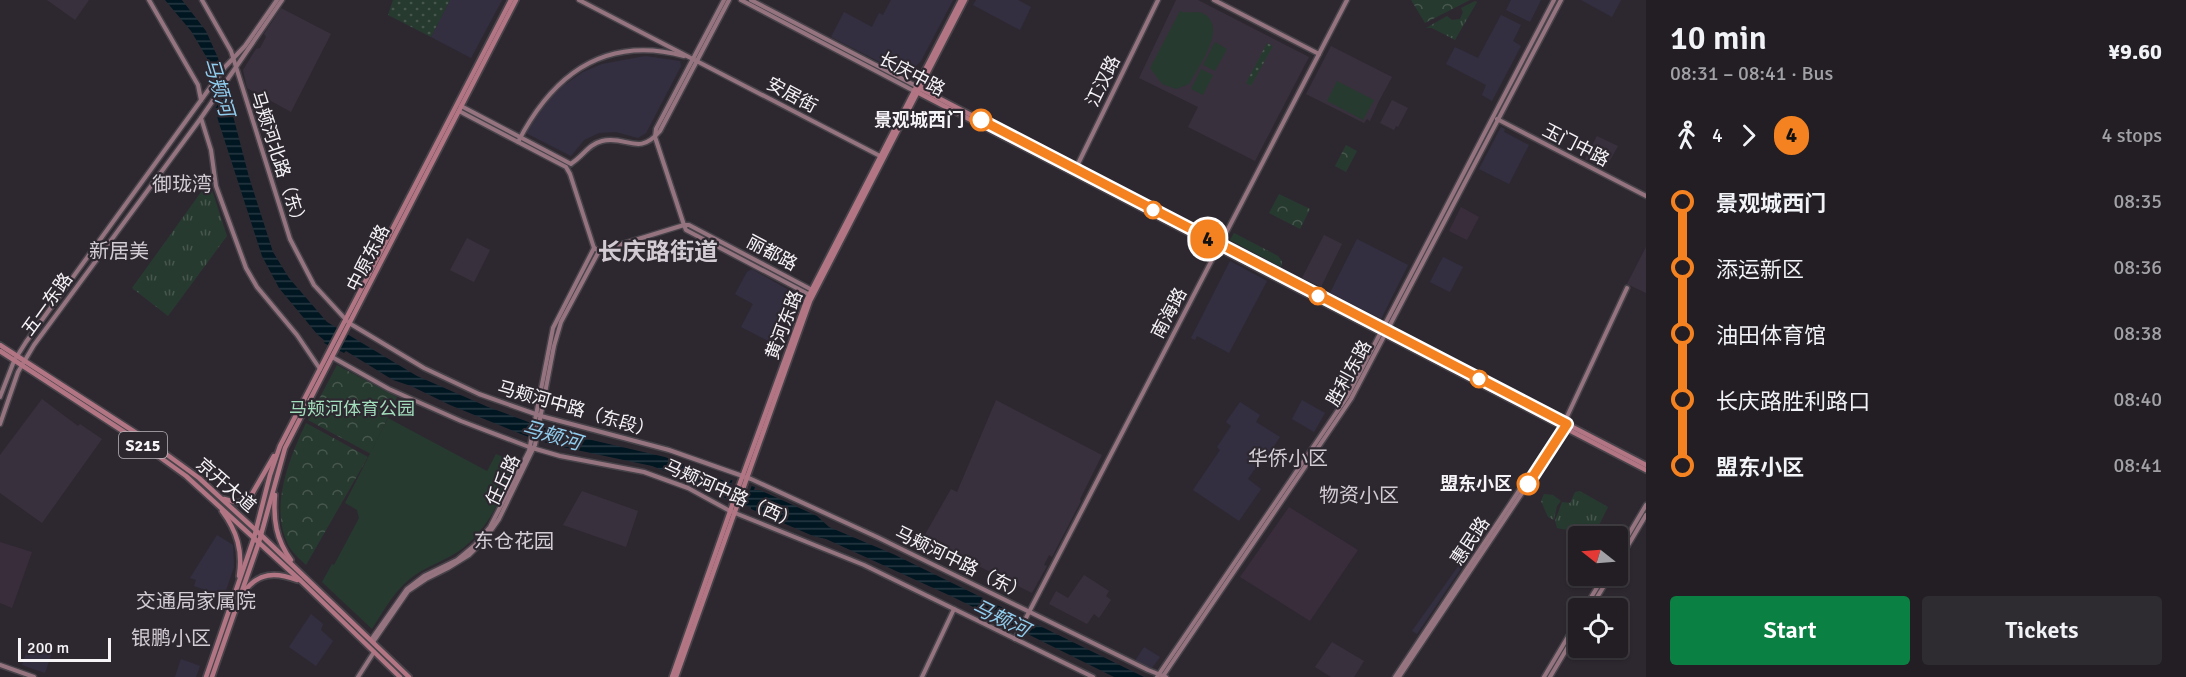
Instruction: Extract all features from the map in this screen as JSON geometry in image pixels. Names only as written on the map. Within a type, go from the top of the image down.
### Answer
[{"type":"main road","name":"中原东路","points":[[256,540],[256,530],[270,475],[280,446],[320,369],[333,349],[511,0]]},
{"type":"main road","name":"中原东路","points":[[347,321],[516,0]]},
{"type":"main road","name":"黄河东路","points":[[812,293],[963,0]]},
{"type":"main road","name":"黄河东路","points":[[674,677],[812,293],[880,156],[917,89]]},
{"type":"main road","name":"长庆中路","points":[[917,89],[1219,247],[1646,465]]},
{"type":"main road","name":"京开大道","points":[[0,345],[15,358]]},
{"type":"main road","name":"中原东路","points":[[256,540],[261,535],[285,448],[333,356],[333,349]]},
{"type":"main road","name":"京开大道","points":[[0,351],[144,438],[190,471],[256,530],[409,677]]},
{"type":"main road","name":"京开大道","points":[[23,363],[160,456],[213,499],[400,677]]},
{"type":"main road","name":"长庆中路","points":[[1565,425],[1646,470]]},
{"type":"main road","points":[[210,488],[229,501],[246,500],[252,494],[280,446]]},
{"type":"main road","points":[[276,482],[274,514],[279,538],[286,554],[302,574]]},
{"type":"main road","points":[[206,677],[235,602],[240,550],[233,528],[213,499]]},
{"type":"main road","points":[[212,677],[256,540]]},
{"type":"main road","points":[[235,602],[252,582],[266,574],[283,575],[301,581]]},
{"type":"street","points":[[148,0],[198,85],[203,99]]},
{"type":"street","name":"马颊河北路（东）","points":[[202,0],[233,59],[290,239],[314,285],[347,321]]},
{"type":"street","name":"五一东路","points":[[0,397],[15,358],[225,67],[245,46],[279,0]]},
{"type":"street","name":"五一东路","points":[[0,424],[23,363],[230,77],[279,0]]},
{"type":"street","name":"安居街","points":[[579,0],[880,156]]},
{"type":"street","points":[[569,170],[572,163],[597,142],[613,140],[636,145],[655,137],[724,0]]},
{"type":"street","points":[[695,60],[729,0]]},
{"type":"street","name":"长庆中路","points":[[741,0],[917,89]]},
{"type":"street","name":"长庆中路","points":[[751,0],[917,89]]},
{"type":"street","name":"江汉路","points":[[1074,171],[1158,0]]},
{"type":"street","points":[[1214,0],[1319,54]]},
{"type":"street","name":"南海路","points":[[1015,639],[1347,0]]},
{"type":"street","name":"胜利东路","points":[[1496,118],[1554,0]]},
{"type":"street","name":"胜利东路","points":[[1162,676],[1335,415],[1384,332],[1496,118],[1561,0]]},
{"type":"street","points":[[518,142],[531,116],[550,92],[591,62],[611,55],[647,50],[673,53],[695,60]]},
{"type":"street","points":[[460,109],[572,163]]},
{"type":"street","points":[[460,109],[569,170],[597,250],[684,225],[655,137]]},
{"type":"street","points":[[201,118],[211,150],[216,186],[246,268],[256,287],[297,335],[320,369],[333,356]]},
{"type":"street","name":"玉门中路","points":[[1496,118],[1646,196]]},
{"type":"street","name":"丽都路","points":[[684,225],[689,225],[812,293]]},
{"type":"street","name":"任丘路","points":[[372,641],[408,591],[469,555],[487,537],[499,519],[532,446],[553,328],[597,250]]},
{"type":"street","name":"惠民路","points":[[1397,677],[1565,425],[1627,288]]},
{"type":"street","name":"马颊河中路（东段）","points":[[347,321],[440,377],[479,394],[538,416],[669,450],[745,476]]},
{"type":"street","name":"马颊河中路（西）","points":[[333,356],[389,389],[460,421],[560,456],[604,463],[657,476],[700,493],[732,512],[827,548],[912,587],[1093,677]]},
{"type":"street","name":"马颊河中路（东）","points":[[745,476],[1162,676]]},
{"type":"street","points":[[1628,536],[1646,506]]},
{"type":"street","points":[[1628,545],[1646,515]]},
{"type":"street","points":[[922,677],[954,609]]},
{"type":"street","points":[[1544,677],[1568,637]]},
{"type":"street","points":[[1550,677],[1568,647]]},
{"type":"street","points":[[358,677],[374,652]]},
{"type":"street","points":[[0,665],[34,677]]},
{"type":"street","points":[[14,677],[16,671]]},
{"type":"shaded area","points":[[47,0],[89,0],[75,20]]},
{"type":"shaded area","points":[[450,0],[502,0],[471,58],[431,37]]},
{"type":"shaded area","points":[[891,0],[953,0],[921,61],[915,67],[899,72],[831,37],[844,12],[872,27],[879,13],[883,15]]},
{"type":"shaded area","points":[[976,0],[1018,0],[1031,7],[1020,30],[973,5]]},
{"type":"shaded area","points":[[1176,0],[1198,0],[1309,57],[1255,161],[1188,127],[1198,107],[1139,78]]},
{"type":"shaded area","points":[[1511,0],[1541,0],[1530,22],[1506,10]]},
{"type":"shaded area","points":[[1581,0],[1621,0],[1612,17]]},
{"type":"shaded area","points":[[281,8],[331,34],[291,112],[247,88],[243,70],[256,49],[260,48],[266,37],[264,34]]},
{"type":"shaded area","points":[[1501,15],[1521,25],[1513,41],[1521,46],[1492,101],[1482,95],[1486,85],[1446,64],[1455,47],[1478,58]]},
{"type":"shaded area","points":[[1331,46],[1392,77],[1370,121],[1367,119],[1364,123],[1306,94]]},
{"type":"shaded area","points":[[645,56],[680,61],[681,66],[646,133],[638,138],[616,132],[599,133],[584,140],[571,156],[526,133],[547,101],[583,72],[602,64]]},
{"type":"shaded area","points":[[1392,100],[1408,108],[1394,130],[1380,123]]},
{"type":"shaded area","points":[[1501,127],[1505,129],[1504,132],[1529,145],[1509,184],[1479,169]]},
{"type":"shaded area","points":[[1597,136],[1618,146],[1605,169],[1585,159]]},
{"type":"shaded area","points":[[1461,207],[1479,217],[1467,240],[1449,231]]},
{"type":"shaded area","points":[[1324,235],[1342,244],[1321,287],[1302,278]]},
{"type":"shaded area","points":[[467,238],[490,250],[474,282],[450,270]]},
{"type":"shaded area","points":[[1357,239],[1408,265],[1381,319],[1330,293]]},
{"type":"shaded area","points":[[1646,247],[1646,293],[1627,284]]},
{"type":"shaded area","points":[[1443,257],[1463,267],[1450,292],[1430,282]]},
{"type":"shaded area","points":[[1230,261],[1267,281],[1229,353],[1197,336],[1195,340],[1191,338]]},
{"type":"shaded area","points":[[752,269],[792,292],[793,298],[776,345],[741,327],[753,304],[735,294],[747,272]]},
{"type":"shaded area","points":[[42,399],[78,426],[80,424],[102,439],[42,523],[0,493],[0,455]]},
{"type":"shaded area","points":[[996,400],[1102,455],[1081,501],[1052,557],[1049,555],[1044,565],[1047,566],[1032,593],[923,538],[951,489],[957,492]]},
{"type":"shaded area","points":[[1302,400],[1325,413],[1314,432],[1292,419]]},
{"type":"shaded area","points":[[1240,402],[1260,415],[1256,422],[1280,437],[1262,464],[1248,479],[1261,489],[1239,521],[1193,490],[1220,450],[1217,447],[1231,426],[1226,422]]},
{"type":"shaded area","points":[[582,491],[638,511],[626,547],[563,525]]},
{"type":"shaded area","points":[[1289,507],[1358,550],[1310,621],[1240,577]]},
{"type":"shaded area","points":[[217,535],[233,545],[234,567],[224,596],[194,586],[196,580],[190,578]]},
{"type":"shaded area","points":[[0,542],[32,552],[12,608],[0,603]]},
{"type":"shaded area","points":[[1467,554],[1470,555],[1417,634],[1412,631]]},
{"type":"shaded area","points":[[1084,575],[1109,591],[1106,596],[1111,600],[1099,618],[1094,614],[1087,624],[1049,604],[1056,591],[1068,598]]},
{"type":"shaded area","points":[[311,614],[323,624],[321,630],[333,641],[316,666],[289,647]]},
{"type":"shaded area","points":[[1332,642],[1364,661],[1354,677],[1331,677],[1315,667]]},
{"type":"shaded area","points":[[29,644],[52,652],[45,673],[22,665]]},
{"type":"shaded area","points":[[1144,647],[1160,657],[1152,668],[1135,661]]},
{"type":"shaded area","points":[[181,659],[200,666],[196,677],[175,677]]},
{"type":"green space","points":[[393,0],[450,0],[431,37],[388,15]]},
{"type":"green space","points":[[1411,0],[1470,0],[1425,23]]},
{"type":"green space","points":[[1477,2],[1455,40],[1432,28],[1426,28],[1447,16],[1452,20],[1460,19],[1463,12],[1461,8]]},
{"type":"green space","points":[[1180,11],[1204,14],[1212,23],[1213,31],[1208,50],[1189,84],[1176,89],[1162,84],[1150,68]]},
{"type":"green space","points":[[1215,42],[1227,49],[1215,71],[1203,65]]},
{"type":"green space","points":[[1267,43],[1273,46],[1251,86],[1246,83]]},
{"type":"green space","points":[[1201,69],[1213,75],[1203,95],[1191,89]]},
{"type":"green space","points":[[1337,81],[1374,100],[1363,120],[1327,101]]},
{"type":"green space","points":[[1346,145],[1357,151],[1346,172],[1335,166]]},
{"type":"green space","points":[[209,181],[227,236],[168,316],[132,288]]},
{"type":"green space","points":[[1279,194],[1310,209],[1300,229],[1269,213]]},
{"type":"green space","points":[[1234,233],[1278,256],[1282,261],[1281,267],[1230,240]]},
{"type":"green space","name":"马颊河体育公园","points":[[337,365],[397,397],[371,454],[308,420]]},
{"type":"green space","points":[[388,418],[487,471],[496,454],[517,463],[497,504],[478,534],[457,552],[408,580],[391,600],[372,629],[322,582],[332,564],[334,565],[359,518],[357,510],[345,503]]},
{"type":"green space","points":[[306,423],[368,457],[306,565],[290,548],[284,533],[281,501],[283,485],[293,452]]},
{"type":"green space","points":[[1580,491],[1608,507],[1598,526],[1568,526],[1568,530],[1557,528],[1555,521],[1562,502],[1570,503],[1575,492]]},
{"type":"green space","points":[[1544,494],[1553,495],[1561,501],[1557,506],[1554,520],[1548,517],[1541,501]]},
{"type":"water","name":"马颊河","points":[[165,0],[182,0],[206,31],[218,58],[249,177],[273,252],[289,278],[327,322],[417,376],[488,407],[553,431],[665,457],[729,483],[731,480],[755,487],[754,490],[760,490],[817,516],[829,527],[893,554],[1144,677],[1114,677],[953,597],[826,539],[813,536],[751,509],[751,507],[724,499],[725,495],[652,466],[553,445],[526,436],[393,380],[346,351],[344,353],[324,343],[325,341],[279,288],[262,256],[218,120],[208,79],[207,58],[191,31]]},
{"type":"pier","points":[[222,60],[230,88],[214,110],[207,80]]},
{"type":"pier","points":[[733,479],[752,485],[744,507],[725,500]]},
{"type":"bus line","name":"4","points":[[981,120],[1567,424],[1528,484]]},
{"type":"place","name":"景观城西门","points":[[981,120]]},
{"type":"place","name":"盟东小区","points":[[1528,484]]},
{"type":"district","name":"御珑湾","points":[[182,184]]},
{"type":"district","name":"新居美","points":[[119,251]]},
{"type":"district","name":"长庆路街道","points":[[658,252]]},
{"type":"district","name":"华侨小区","points":[[1288,458]]},
{"type":"district","name":"物资小区","points":[[1359,495]]},
{"type":"district","name":"东仓花园","points":[[514,541]]},
{"type":"district","name":"交通局家属院","points":[[196,601]]},
{"type":"district","name":"银鹏小区","points":[[171,638]]}]
